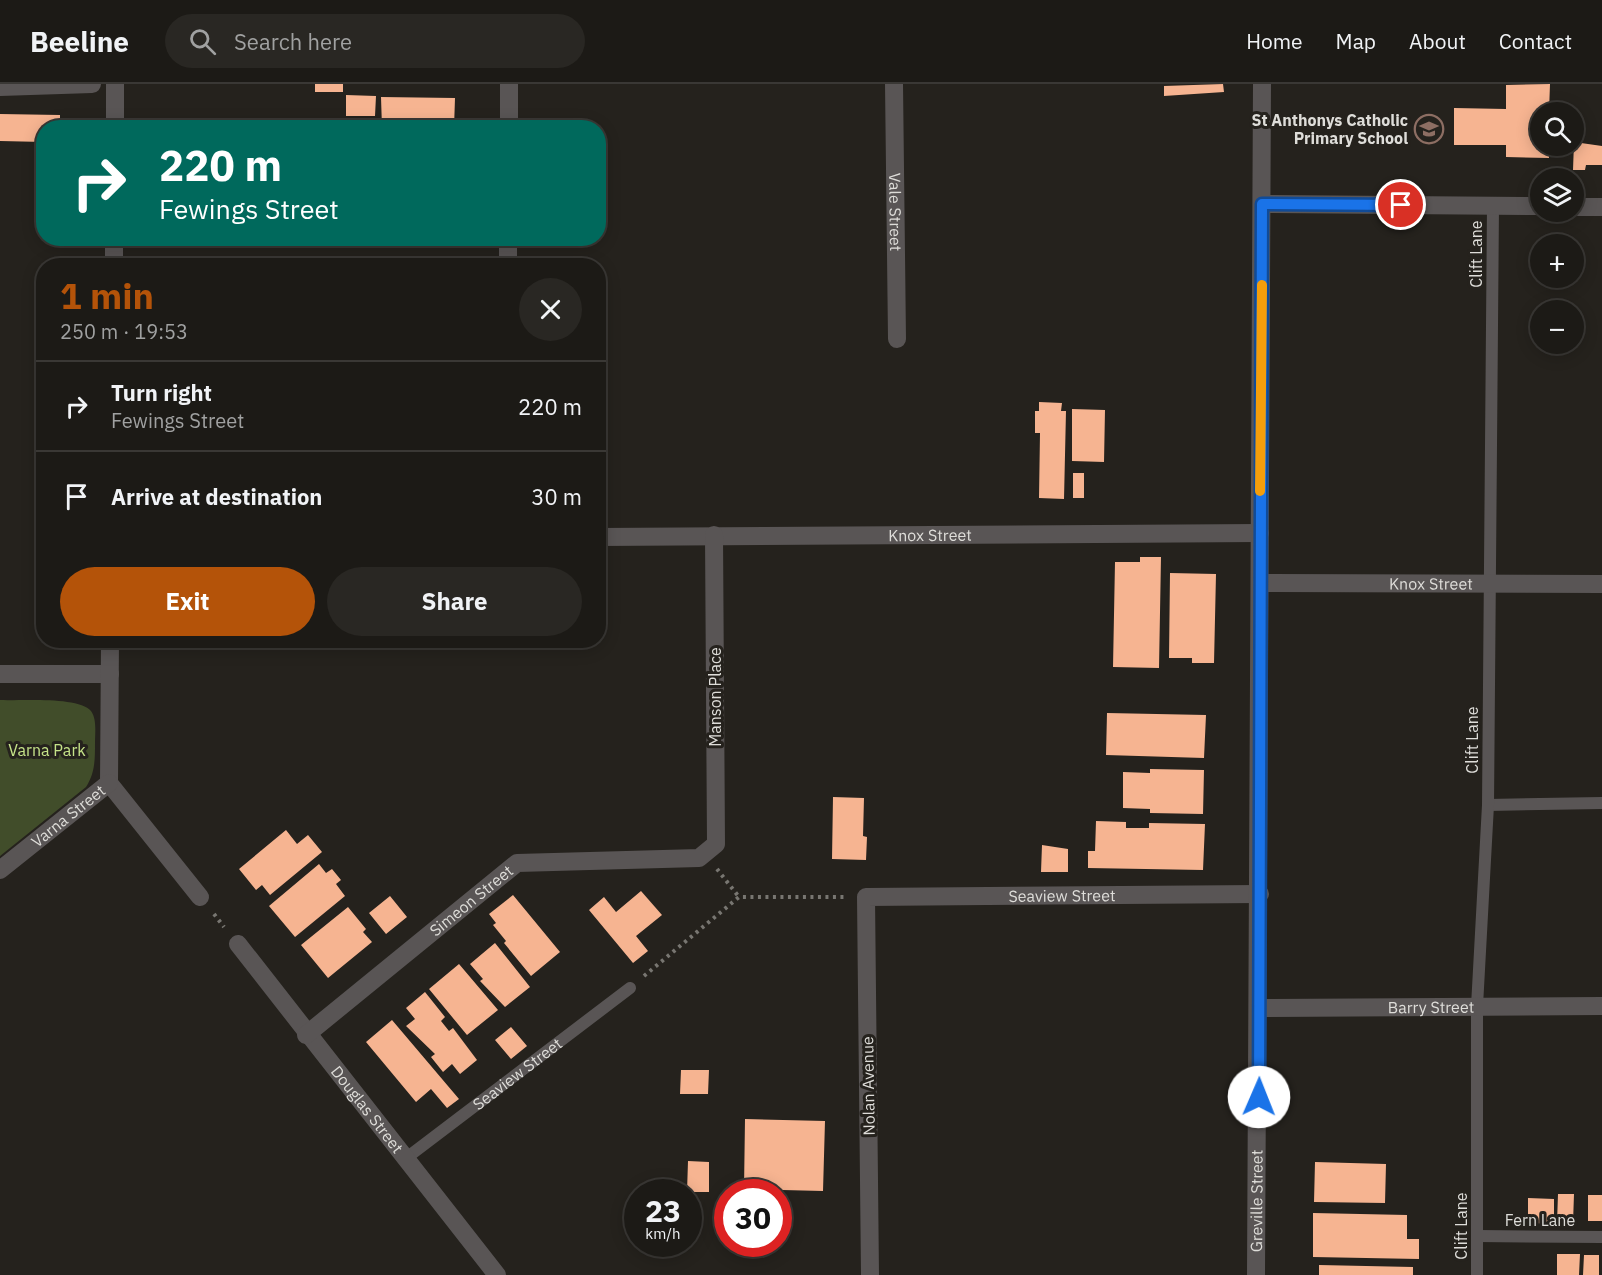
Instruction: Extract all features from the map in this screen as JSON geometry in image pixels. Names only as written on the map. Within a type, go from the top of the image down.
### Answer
[{"type":"street","points":[[0,87],[92,84]]},
{"type":"street","points":[[115,84],[115,120]]},
{"type":"street","points":[[509,84],[509,120]]},
{"type":"street","name":"Vale Street","points":[[894,84],[897,339]]},
{"type":"street","name":"Greville Street","points":[[1256,1275],[1260,1008],[1263,84]]},
{"type":"street","points":[[1262,204],[1530,206]]},
{"type":"street","points":[[1584,207],[1602,207]]},
{"type":"street","name":"Knox Street","points":[[606,537],[1260,533]]},
{"type":"street","name":"Manson Place","points":[[704,853],[716,844],[714,535]]},
{"type":"street","name":"Knox Street","points":[[1260,583],[1602,584]]},
{"type":"street","name":"Varna Street","points":[[0,870],[109,783],[110,648]]},
{"type":"street","points":[[0,674],[110,674]]},
{"type":"street","points":[[109,783],[200,897]]},
{"type":"street","name":"Simeon Street","points":[[306,1035],[517,863],[699,858],[704,853]]},
{"type":"street","name":"Seaview Street","points":[[866,897],[1260,894]]},
{"type":"street","name":"Nolan Avenue","points":[[866,897],[870,1275]]},
{"type":"street","name":"Douglas Street","points":[[238,944],[306,1035],[497,1275]]},
{"type":"street","name":"Barry Street","points":[[1260,1008],[1602,1006]]},
{"type":"lane","name":"Clift Lane","points":[[1477,1275],[1477,1006],[1488,805],[1493,206]]},
{"type":"lane","points":[[1488,805],[1602,803]]},
{"type":"lane","name":"Seaview Street","points":[[405,1159],[630,988]]},
{"type":"lane","name":"Fern Lane","points":[[1477,1236],[1602,1237]]},
{"type":"path","points":[[704,853],[739,897]]},
{"type":"path","points":[[200,897],[238,944]]},
{"type":"path","points":[[630,988],[739,897],[866,897]]},
{"type":"green space","name":"Varna Park","points":[[0,700],[62,701],[84,706],[91,711],[95,722],[95,755],[91,777],[86,787],[0,856]]},
{"type":"building","points":[[315,84],[343,84],[343,92],[315,92]]},
{"type":"building","points":[[1223,84],[1224,92],[1164,96],[1164,86]]},
{"type":"building","points":[[1550,84],[1549,102],[1530,102],[1530,156],[1549,156],[1549,158],[1506,157],[1506,145],[1454,145],[1454,108],[1506,109],[1506,85]]},
{"type":"building","points":[[346,95],[376,96],[375,116],[346,116]]},
{"type":"building","points":[[381,97],[455,98],[454,120],[382,120]]},
{"type":"building","points":[[0,114],[60,115],[60,120],[36,120],[36,142],[0,141]]},
{"type":"building","points":[[1584,143],[1602,146],[1602,165],[1586,165],[1585,170],[1584,168],[1573,168],[1574,156],[1584,156]]},
{"type":"building","points":[[1039,402],[1062,403],[1061,411],[1066,411],[1064,499],[1039,498],[1040,433],[1035,433],[1035,411],[1039,411]]},
{"type":"building","points":[[1072,409],[1105,410],[1104,462],[1072,461]]},
{"type":"building","points":[[1073,473],[1084,473],[1084,498],[1073,498]]},
{"type":"building","points":[[1140,557],[1161,557],[1159,668],[1113,667],[1115,562],[1140,562]]},
{"type":"building","points":[[1170,573],[1216,574],[1214,663],[1192,663],[1192,658],[1169,658]]},
{"type":"building","points":[[1107,713],[1206,715],[1204,758],[1106,755]]},
{"type":"building","points":[[1150,769],[1204,770],[1203,814],[1150,813],[1150,809],[1123,808],[1123,772],[1150,773]]},
{"type":"building","points":[[833,797],[864,798],[863,836],[867,837],[866,860],[832,859]]},
{"type":"building","points":[[1096,821],[1126,822],[1126,828],[1149,828],[1149,823],[1205,824],[1203,870],[1088,868],[1088,851],[1095,851]]},
{"type":"building","points":[[286,830],[297,844],[308,835],[322,852],[270,895],[262,885],[256,890],[239,869]]},
{"type":"building","points":[[1042,845],[1068,849],[1068,872],[1041,872]]},
{"type":"building","points":[[319,864],[326,873],[332,869],[341,880],[336,884],[345,896],[295,937],[269,906]]},
{"type":"building","points":[[641,891],[662,915],[636,936],[648,951],[633,963],[589,910],[604,897],[616,912]]},
{"type":"building","points":[[513,895],[560,952],[531,976],[504,943],[506,941],[493,925],[496,923],[489,914]]},
{"type":"building","points":[[390,896],[407,917],[386,934],[369,913]]},
{"type":"building","points":[[348,907],[366,929],[363,932],[372,942],[328,978],[301,945]]},
{"type":"building","points":[[495,943],[530,987],[505,1007],[480,981],[483,979],[470,964]]},
{"type":"building","points":[[459,964],[498,1010],[467,1035],[429,989]]},
{"type":"building","points":[[425,992],[445,1017],[441,1021],[449,1031],[453,1028],[477,1060],[460,1074],[452,1064],[443,1072],[431,1057],[435,1054],[406,1026],[415,1019],[406,1008]]},
{"type":"building","points":[[392,1020],[459,1099],[447,1108],[431,1089],[416,1102],[366,1042]]},
{"type":"building","points":[[511,1027],[527,1046],[511,1059],[495,1040]]},
{"type":"building","points":[[681,1070],[709,1070],[708,1094],[680,1094]]},
{"type":"building","points":[[745,1119],[825,1121],[823,1191],[792,1190],[792,1179],[744,1179]]},
{"type":"building","points":[[688,1161],[709,1162],[709,1192],[702,1192],[702,1179],[687,1179]]},
{"type":"building","points":[[1315,1162],[1386,1164],[1385,1203],[1314,1202]]},
{"type":"building","points":[[1558,1194],[1574,1194],[1573,1223],[1557,1223]]},
{"type":"building","points":[[1588,1195],[1602,1195],[1602,1221],[1588,1221]]},
{"type":"building","points":[[1528,1198],[1554,1199],[1554,1224],[1528,1223]]},
{"type":"building","points":[[1313,1213],[1407,1215],[1407,1239],[1419,1239],[1419,1259],[1313,1257]]},
{"type":"building","points":[[1557,1254],[1580,1254],[1579,1275],[1557,1275]]},
{"type":"building","points":[[1584,1255],[1599,1255],[1599,1275],[1583,1275]]},
{"type":"building","points":[[1319,1265],[1413,1267],[1413,1275],[1319,1275]]},
{"type":"slow traffic","points":[[1260,491],[1262,285]]},
{"type":"place","name":"St Anthonys Catholic Primary School","points":[[1429,129]]},
{"type":"route","points":[[1259,1097],[1262,204],[1401,205]]}]
